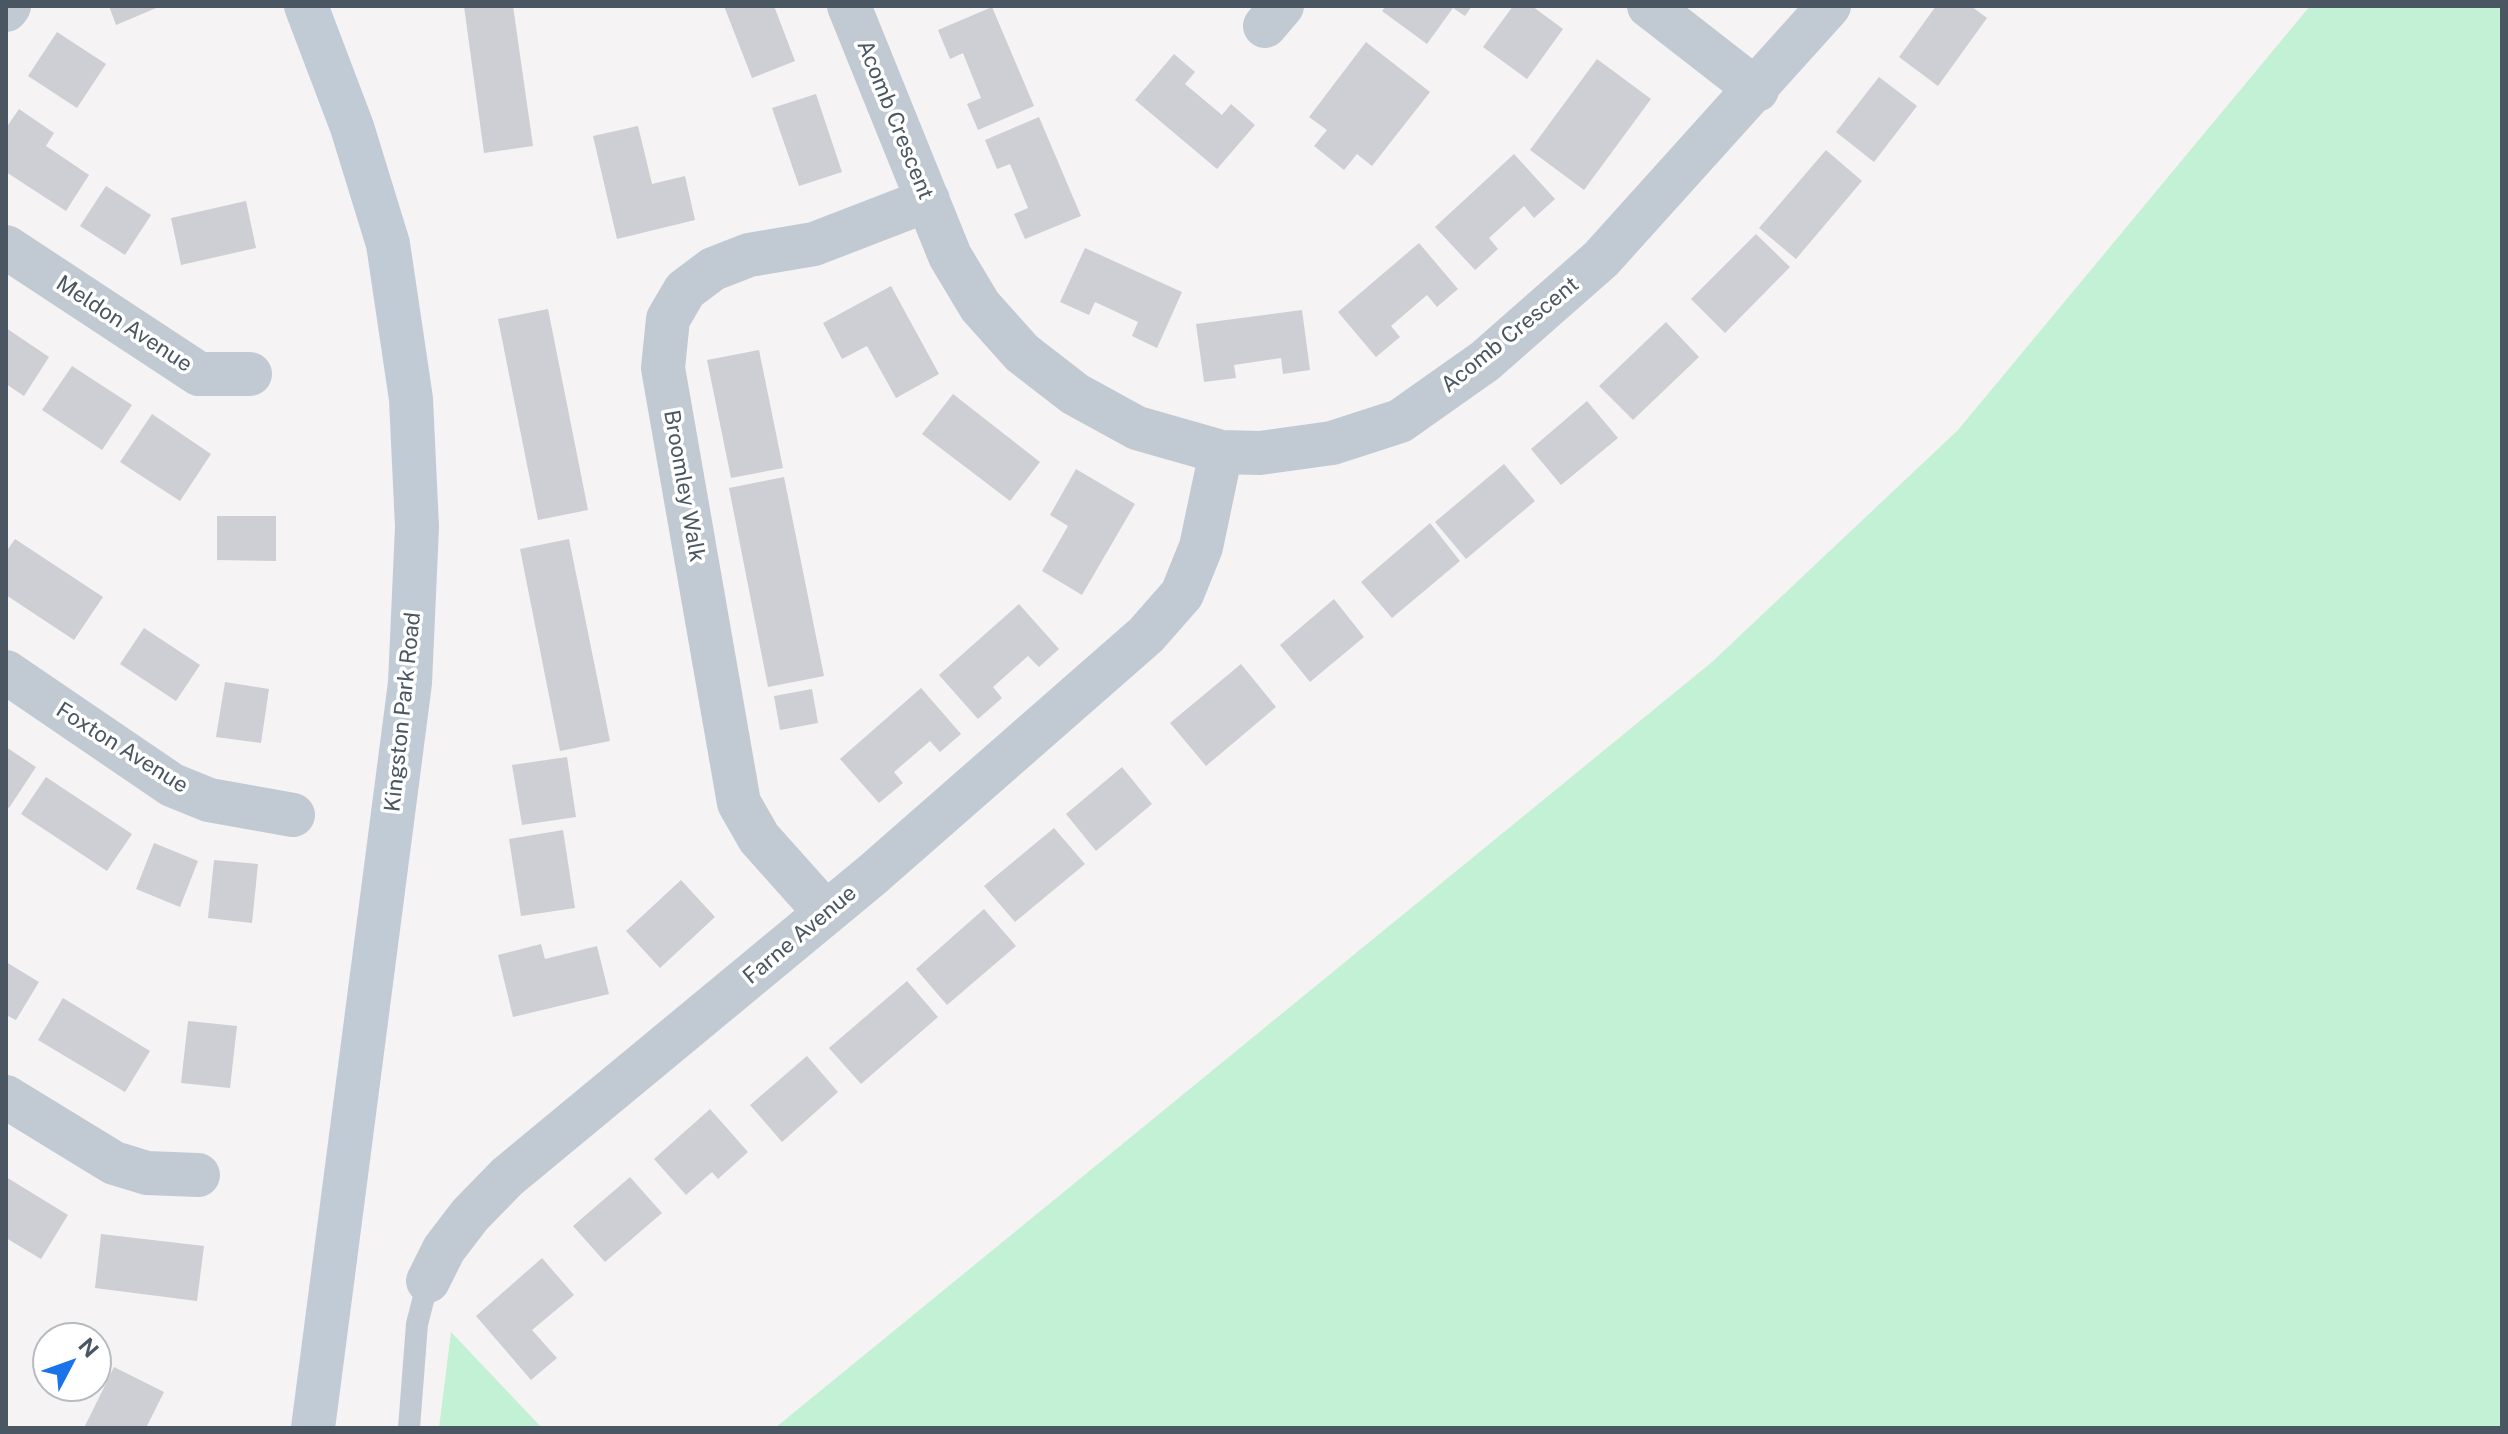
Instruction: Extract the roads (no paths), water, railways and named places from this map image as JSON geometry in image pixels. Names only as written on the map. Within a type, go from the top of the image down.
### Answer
[{"type":"street","name":"Kingston Park Road","points":[[306,6],[352,127],[388,244],[411,399],[417,527],[410,683],[313,1428]]},
{"type":"street","name":"Acomb Crescent","points":[[849,6],[950,256],[980,306],[1022,353],[1075,394],[1137,428],[1221,452],[1260,453],[1332,443],[1400,421],[1485,361],[1601,259],[1757,90],[1829,6]]},
{"type":"street","points":[[1649,6],[1757,90]]},
{"type":"street","name":"Broomley Walk","points":[[826,913],[759,838],[739,803],[663,368],[668,319],[685,290],[713,269],[749,255],[814,244],[928,200]]},
{"type":"street","name":"Meldon Avenue","points":[[6,247],[199,374],[250,374]]},
{"type":"street","name":"Farne Avenue","points":[[428,1281],[444,1249],[470,1215],[507,1177],[826,913],[1146,635],[1182,594],[1201,547],[1221,452]]},
{"type":"street","name":"Foxton Avenue","points":[[6,672],[172,785],[209,800],[293,815]]},
{"type":"street","points":[[6,1097],[114,1163],[147,1173],[198,1175]]},
{"type":"lane","name":"Farne Avenue","points":[[409,1428],[417,1324],[428,1281]]}]
